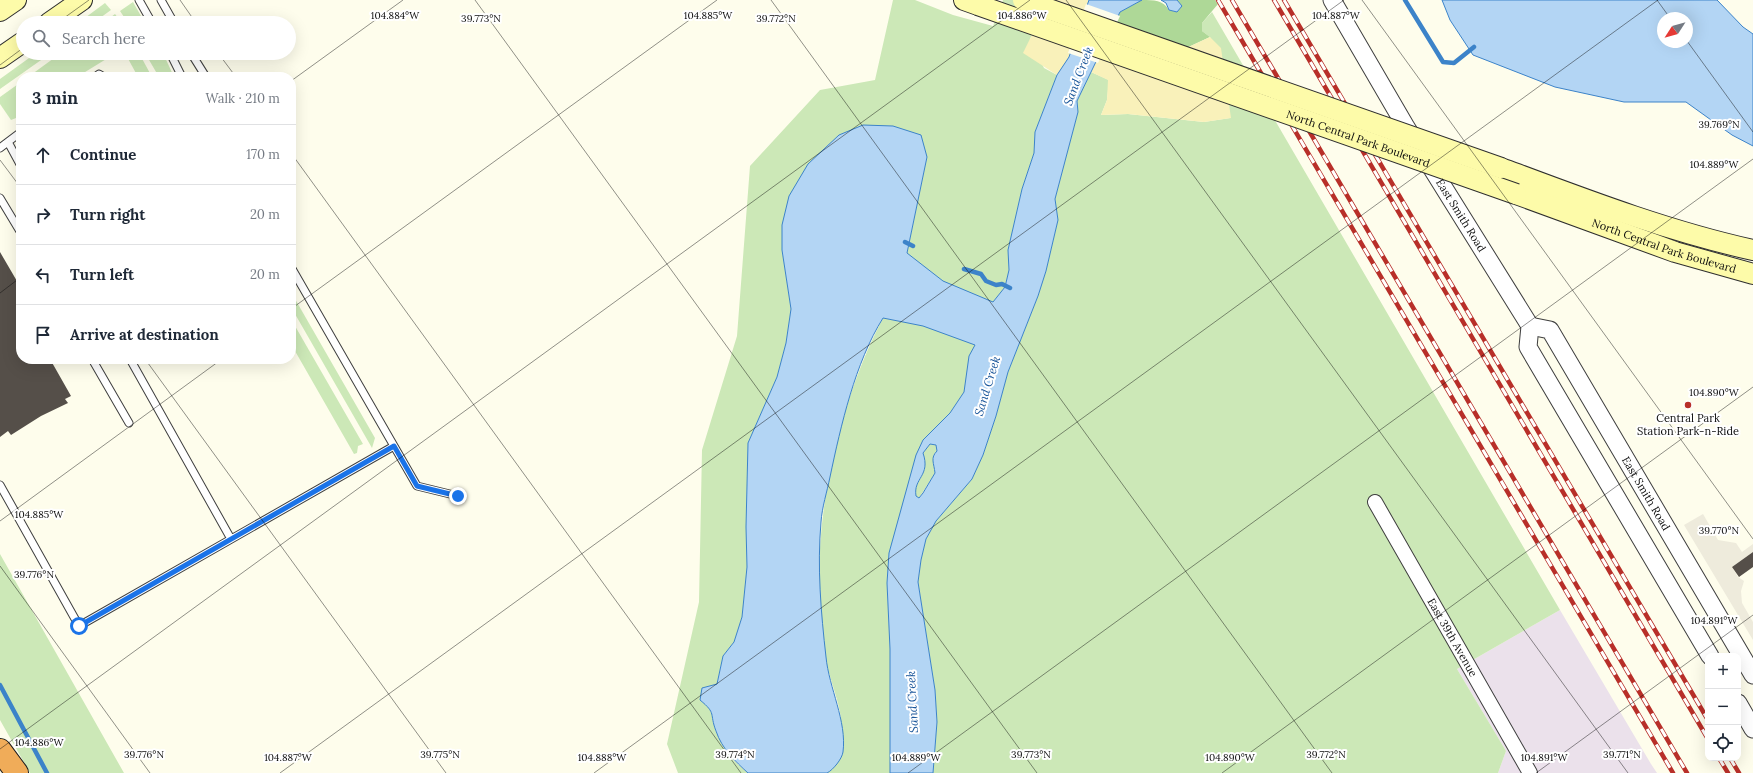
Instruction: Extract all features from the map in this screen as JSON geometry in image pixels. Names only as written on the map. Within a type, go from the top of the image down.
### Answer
[{"type":"highway","points":[[1,751],[9,773]]},
{"type":"highway","points":[[1,751],[17,773]]},
{"type":"main road","points":[[0,12],[16,0]]},
{"type":"main road","points":[[59,16],[82,0]]},
{"type":"main road","name":"North Central Park Boulevard","points":[[1023,0],[1501,168],[1612,209],[1728,245],[1753,250]]},
{"type":"main road","name":"North Central Park Boulevard","points":[[971,2],[1676,252],[1753,274]]},
{"type":"main road","points":[[0,58],[16,47]]},
{"type":"street","name":"East Smith Road","points":[[1332,0],[1406,127],[1530,326],[1550,330],[1753,675]]},
{"type":"street","points":[[1530,326],[1528,347],[1708,653]]},
{"type":"street","name":"East 39th Avenue","points":[[1375,502],[1530,773]]},
{"type":"street","points":[[1741,708],[1753,729]]},
{"type":"lane","points":[[139,0],[148,16]]},
{"type":"lane","points":[[161,0],[170,16]]},
{"type":"lane","points":[[174,60],[180,72]]},
{"type":"lane","points":[[196,60],[203,72]]},
{"type":"lane","points":[[0,148],[16,136]]},
{"type":"lane","points":[[8,142],[16,157]]},
{"type":"lane","points":[[0,198],[16,225]]},
{"type":"lane","points":[[296,276],[417,486],[458,496]]},
{"type":"lane","points":[[95,364],[129,423]]},
{"type":"lane","points":[[133,364],[231,539]]},
{"type":"lane","points":[[0,485],[79,626],[394,446]]},
{"type":"shaded area","points":[[1703,514],[1718,540],[1736,543],[1742,552],[1753,544],[1753,552],[1732,567],[1738,577],[1744,581],[1741,591],[1742,603],[1753,622],[1753,640],[1684,525]]},
{"type":"shaded area","points":[[1560,610],[1657,773],[1498,773],[1506,751],[1457,669]]},
{"type":"green space","points":[[893,0],[915,0],[953,15],[993,26],[1003,0],[1049,0],[1030,39],[1044,68],[1057,75],[1035,132],[1034,153],[1022,189],[1008,250],[1009,270],[1005,287],[993,302],[967,376],[964,392],[950,413],[923,440],[889,553],[887,583],[890,649],[890,773],[827,773],[831,770],[839,741],[841,717],[826,661],[823,639],[819,566],[821,530],[826,493],[843,419],[868,349],[883,318],[901,321],[907,253],[927,157],[782,225],[782,250],[791,309],[786,343],[777,377],[748,443],[746,527],[747,567],[742,617],[734,642],[723,656],[711,710],[716,732],[731,758],[748,773],[678,773],[667,744],[699,602],[702,450],[737,336],[750,166],[820,90],[875,80]]},
{"type":"green space","points":[[1142,0],[1161,2],[1169,10],[1177,12],[1182,6],[1177,0],[1215,0],[1218,4],[1202,23],[1202,31],[1210,37],[1182,50],[1114,24],[1120,12]]},
{"type":"green space","points":[[133,2],[141,16],[123,16],[120,11]]},
{"type":"green space","points":[[105,3],[111,10],[103,16],[87,16]]},
{"type":"green space","points":[[1212,12],[1560,610],[1457,669],[1506,751],[1498,773],[933,773],[937,722],[935,690],[918,582],[921,560],[926,539],[936,521],[972,479],[983,455],[1008,372],[1038,296],[1046,271],[1058,220],[1055,199],[1078,112],[1077,101],[1091,72],[1109,80],[1107,100],[1101,115],[1128,114],[1204,122],[1230,118],[1210,37],[1202,31],[1202,23]]},
{"type":"green space","points":[[26,60],[41,60],[24,72],[16,72],[16,78],[0,89],[0,79]]},
{"type":"green space","points":[[51,60],[105,60],[85,72],[35,72]]},
{"type":"green space","points":[[129,60],[143,60],[149,72],[135,72]]},
{"type":"green space","points":[[149,60],[166,60],[172,72],[156,72]]},
{"type":"green space","points":[[16,86],[16,118],[11,120],[0,104],[0,97]]},
{"type":"green space","points":[[296,301],[375,438],[372,448],[296,316]]},
{"type":"green space","points":[[296,328],[363,444],[358,446],[357,453],[354,454],[296,353]]},
{"type":"green space","points":[[930,444],[936,445],[937,451],[933,456],[935,473],[919,498],[916,496],[916,490],[925,467],[923,453]]},
{"type":"green space","points":[[0,554],[124,773],[30,773],[0,720]]},
{"type":"sand","points":[[1049,0],[1089,0],[1069,57],[1057,75],[1023,53]]},
{"type":"sand","points":[[1114,24],[1182,50],[1210,37],[1221,48],[1231,118],[1204,122],[1128,114],[1101,115],[1107,100],[1108,80],[1091,72]]},
{"type":"water","name":"Sand Creek","points":[[1089,0],[1142,0],[1120,12],[1077,101],[1078,112],[1055,199],[1058,220],[1046,271],[1038,296],[1008,372],[983,455],[972,479],[936,521],[926,539],[918,582],[935,690],[937,722],[933,773],[890,773],[890,649],[887,583],[889,553],[916,455],[923,440],[950,413],[964,392],[969,356],[975,345],[923,326],[883,318],[864,355],[850,395],[823,505],[821,522],[820,590],[826,657],[830,681],[840,716],[844,740],[843,752],[837,764],[827,773],[748,773],[725,749],[716,731],[711,711],[700,700],[702,688],[717,684],[723,656],[734,642],[742,617],[747,567],[746,527],[748,443],[777,377],[786,343],[791,309],[782,250],[782,225],[789,196],[808,164],[839,135],[863,125],[893,126],[921,135],[927,157],[907,253],[943,281],[993,302],[1005,287],[1009,270],[1008,250],[1022,189],[1034,153],[1035,132],[1057,75],[1069,57]],"holes":[[[930,444],[936,445],[937,451],[933,458],[935,473],[919,498],[916,496],[916,490],[925,467],[923,453]]]},
{"type":"water","points":[[1161,0],[1177,0],[1182,6],[1177,12],[1169,10],[1166,3]]},
{"type":"water","points":[[1442,0],[1717,0],[1743,27],[1753,34],[1753,146],[1732,135],[1686,102],[1624,102],[1555,87],[1473,55],[1450,20]]},
{"type":"pier","points":[[1086,4],[1120,16],[1098,63],[1068,53]]},
{"type":"building","points":[[0,252],[16,279],[16,364],[53,364],[71,396],[65,399],[68,403],[41,416],[11,435],[8,431],[0,437]]},
{"type":"building","points":[[1753,552],[1753,567],[1739,577],[1732,567]]},
{"type":"waterway","points":[[1405,0],[1443,62],[1454,63],[1474,47]]},
{"type":"waterway","points":[[905,242],[913,246]]},
{"type":"waterway","points":[[964,269],[981,274],[986,281],[996,285],[1002,284],[1010,288]]},
{"type":"waterway","points":[[0,685],[47,773]]},
{"type":"railway","points":[[1218,0],[1673,773]]},
{"type":"railway","points":[[1232,0],[1687,773]]},
{"type":"railway","points":[[1274,0],[1705,734]]},
{"type":"railway","points":[[1284,0],[1705,715]]},
{"type":"railway","points":[[1721,761],[1728,773]]},
{"type":"railway","points":[[1732,761],[1739,773]]},
{"type":"place","name":"Central Park Station Park-n-Ride","points":[[1688,405]]},
{"type":"route","points":[[79,626],[394,446],[417,486],[458,496]]}]
